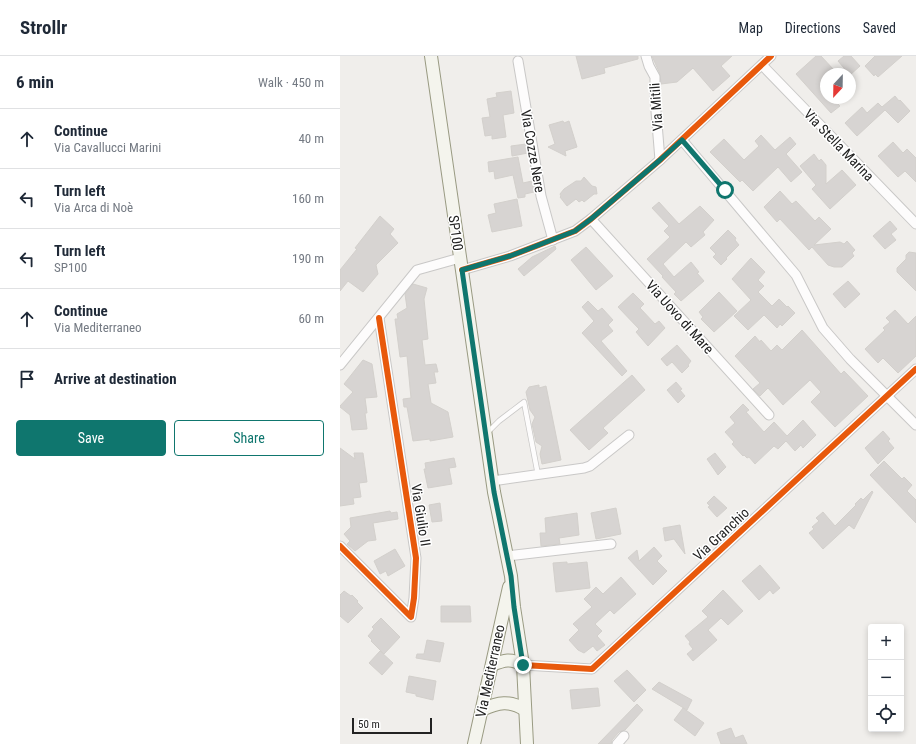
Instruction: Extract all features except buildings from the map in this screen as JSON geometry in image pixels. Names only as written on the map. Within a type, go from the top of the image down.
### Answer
[{"type":"main road","name":"SP100","points":[[431,56],[492,481],[511,576]]},
{"type":"main road","name":"Via Mediterraneo","points":[[511,576],[523,665],[527,744]]},
{"type":"main road","name":"Via Mediterraneo","points":[[474,744],[511,576]]},
{"type":"main road","points":[[492,665],[507,660],[516,661],[523,665]]},
{"type":"main road","points":[[482,710],[493,704],[507,703],[525,710]]},
{"type":"street","name":"Via Mitili","points":[[646,56],[648,66],[655,78],[654,99],[660,160]]},
{"type":"street","points":[[340,365],[417,270],[510,256],[575,231],[660,160],[771,56]]},
{"type":"street","name":"Via Cozze Nere","points":[[518,61],[541,196],[553,240]]},
{"type":"street","name":"Via Stella Marina","points":[[762,65],[916,224]]},
{"type":"street","points":[[682,140],[796,275],[823,328],[850,359],[916,425]]},
{"type":"street","name":"Via Uovo di Mare","points":[[591,219],[769,415]]},
{"type":"street","name":"Via Giulio II","points":[[340,546],[411,617],[414,598],[416,558],[379,318]]},
{"type":"street","name":"Via Granchio","points":[[523,665],[592,669],[916,369]]},
{"type":"street","points":[[492,481],[590,466],[629,435]]},
{"type":"street","points":[[507,556],[611,544]]},
{"type":"street","points":[[617,744],[624,736]]},
{"type":"lane","points":[[486,435],[499,421],[524,402],[538,475]]},
{"type":"cycle path","points":[[462,270],[510,256],[575,231],[660,160],[771,56]]},
{"type":"cycle path","points":[[340,546],[411,617],[414,598],[416,558],[379,318]]},
{"type":"cycle path","points":[[523,665],[592,669],[916,369]]},
{"type":"route","points":[[523,665],[511,576],[494,492],[462,270],[510,256],[575,231],[591,219],[682,140],[725,190]]}]
